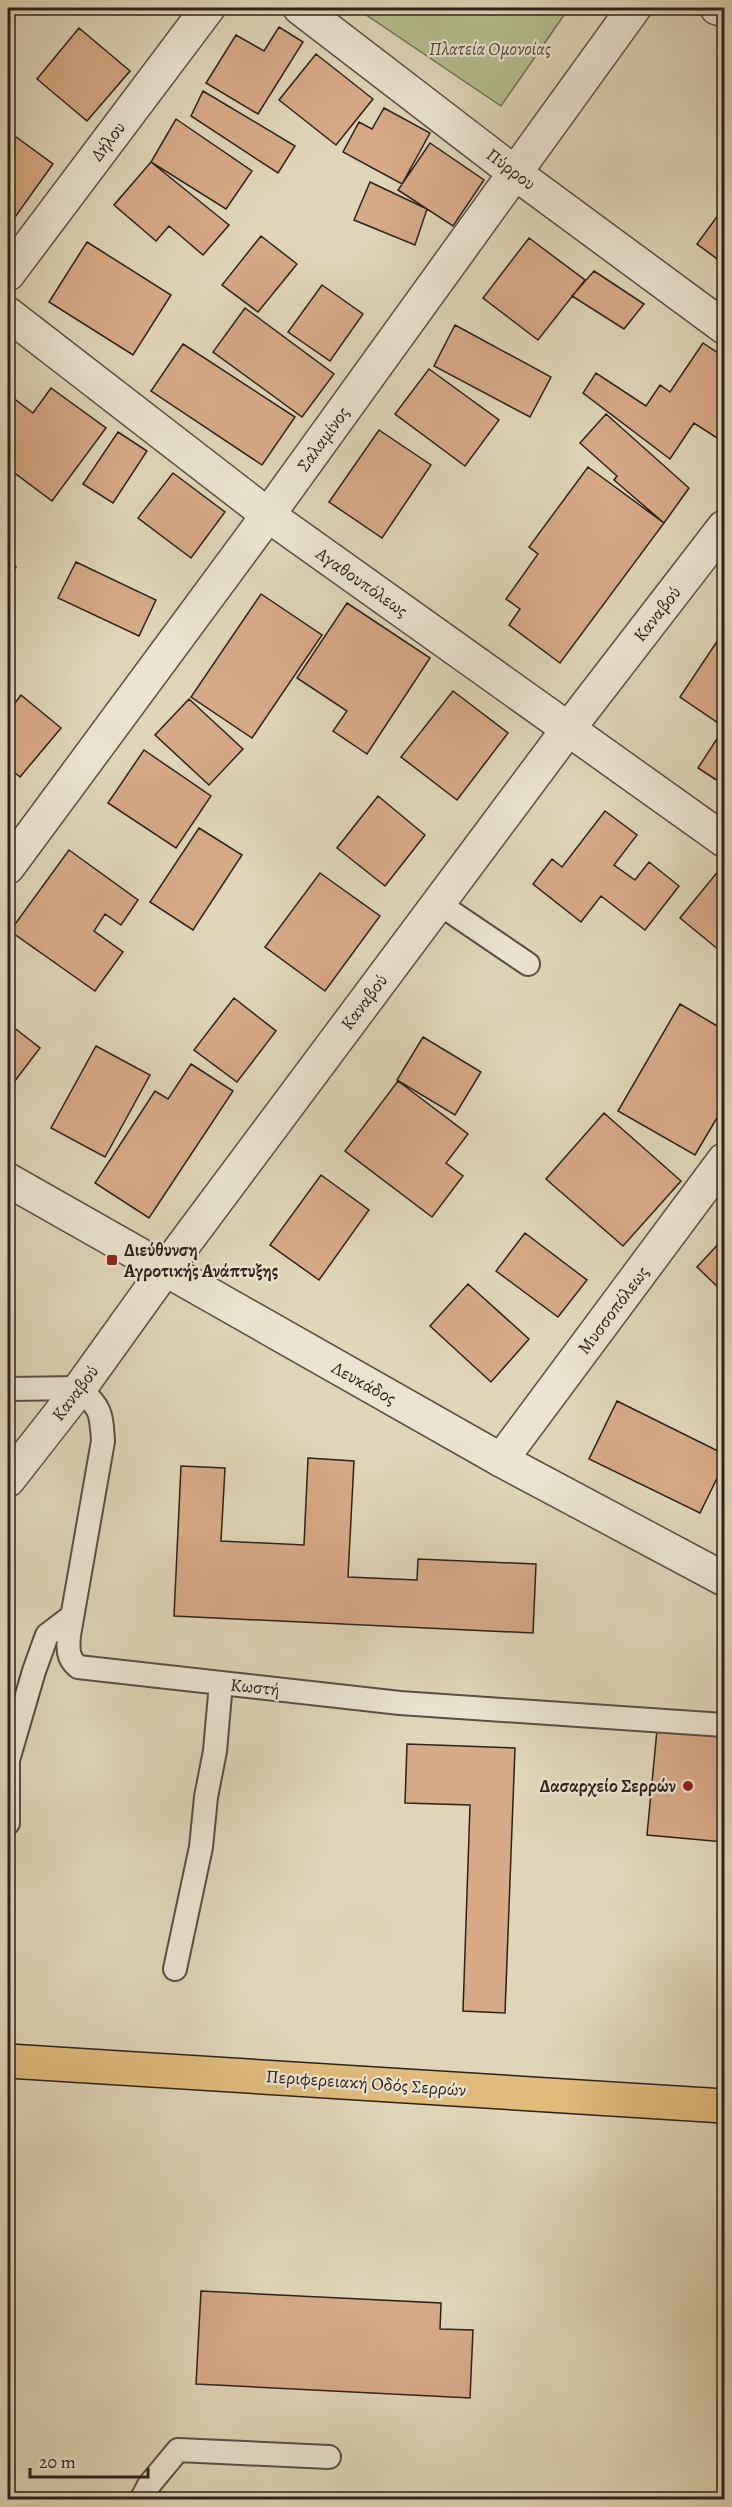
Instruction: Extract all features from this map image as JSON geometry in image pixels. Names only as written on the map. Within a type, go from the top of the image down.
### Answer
[{"type":"main road","name":"Περιφερειακή Οδός Σερρών","points":[[8,2061],[724,2106]]},
{"type":"street","name":"Δήλου","points":[[8,274],[208,8]]},
{"type":"street","name":"Πύρρου","points":[[300,8],[515,173],[724,327]]},
{"type":"street","name":"Σαλαμίνος","points":[[8,867],[268,515],[634,8]]},
{"type":"street","points":[[717,8],[724,10]]},
{"type":"street","name":"Αγαθουπόλεως","points":[[8,314],[268,515],[724,840]]},
{"type":"street","name":"Καναβού","points":[[8,1480],[80,1388],[164,1271],[569,728],[724,527]]},
{"type":"street","name":"Μυσσοπόλεως","points":[[501,1460],[724,1160]]},
{"type":"street","name":"Λευκάδος","points":[[8,1180],[164,1271],[501,1460],[724,1579]]},
{"type":"lane","points":[[438,903],[528,964]]},
{"type":"lane","points":[[8,1389],[80,1388]]},
{"type":"lane","name":"Κωστή","points":[[80,1388],[99,1407],[102,1417],[103,1441],[72,1616],[69,1654],[72,1662],[78,1667],[400,1703],[724,1725]]},
{"type":"lane","points":[[8,1823],[8,1760],[34,1671],[46,1635],[72,1616]]},
{"type":"lane","points":[[175,1969],[201,1846],[206,1797],[215,1751],[221,1683]]},
{"type":"lane","points":[[141,2499],[149,2485],[178,2450],[329,2457]]},
{"type":"green space","name":"Πλατεία Ομονοίας","points":[[356,8],[569,8],[501,106]]},
{"type":"building","points":[[279,27],[303,42],[258,114],[206,83],[236,35],[264,51]]},
{"type":"building","points":[[79,28],[130,71],[87,121],[37,79]]},
{"type":"building","points":[[316,54],[373,99],[336,145],[279,100]]},
{"type":"building","points":[[203,91],[295,146],[278,173],[191,116]]},
{"type":"building","points":[[384,108],[430,133],[402,184],[343,152],[359,122],[372,129]]},
{"type":"building","points":[[176,119],[252,171],[226,209],[151,162]]},
{"type":"building","points":[[8,131],[53,164],[8,227]]},
{"type":"building","points":[[430,143],[484,180],[453,226],[398,190]]},
{"type":"building","points":[[151,162],[229,225],[203,255],[169,226],[156,241],[114,205]]},
{"type":"building","points":[[370,182],[427,209],[415,245],[354,220]]},
{"type":"building","points":[[724,207],[724,264],[697,244]]},
{"type":"building","points":[[261,236],[297,264],[258,312],[222,285]]},
{"type":"building","points":[[529,238],[585,280],[538,340],[483,298]]},
{"type":"building","points":[[87,242],[171,295],[133,355],[49,302]]},
{"type":"building","points":[[594,271],[644,304],[624,329],[572,296]]},
{"type":"building","points":[[322,285],[363,314],[330,361],[288,332]]},
{"type":"building","points":[[245,308],[334,374],[302,417],[213,352]]},
{"type":"building","points":[[455,325],[551,377],[530,417],[434,366]]},
{"type":"building","points":[[703,343],[724,357],[724,426],[717,438],[694,423],[670,459],[583,393],[596,373],[646,406],[660,385],[670,392]]},
{"type":"building","points":[[183,344],[295,417],[262,465],[151,391]]},
{"type":"building","points":[[429,369],[499,420],[465,466],[395,414]]},
{"type":"building","points":[[51,388],[106,428],[52,501],[8,468],[8,394],[33,413]]},
{"type":"building","points":[[606,414],[689,488],[664,523],[614,480],[617,476],[580,443]]},
{"type":"building","points":[[379,430],[431,465],[382,538],[329,502]]},
{"type":"building","points":[[118,432],[147,451],[113,503],[83,484]]},
{"type":"building","points":[[588,467],[664,523],[560,663],[509,625],[520,609],[506,599],[538,554],[529,547]]},
{"type":"building","points":[[173,473],[225,512],[191,558],[138,518]]},
{"type":"building","points":[[8,562],[16,567],[8,580]]},
{"type":"building","points":[[76,562],[156,600],[139,636],[58,598]]},
{"type":"building","points":[[261,594],[322,635],[252,738],[191,697]]},
{"type":"building","points":[[347,603],[430,658],[367,754],[333,731],[347,711],[297,678]]},
{"type":"building","points":[[724,631],[724,727],[680,697]]},
{"type":"building","points":[[453,691],[508,733],[457,800],[401,757]]},
{"type":"building","points":[[21,695],[61,728],[20,777],[8,767],[8,712]]},
{"type":"building","points":[[189,699],[243,749],[209,785],[155,735]]},
{"type":"building","points":[[724,728],[724,785],[698,768]]},
{"type":"building","points":[[144,750],[211,796],[176,848],[108,803]]},
{"type":"building","points":[[378,796],[425,835],[385,886],[337,848]]},
{"type":"building","points":[[605,811],[637,835],[614,865],[635,880],[649,862],[679,886],[645,930],[601,896],[581,922],[533,884],[552,859],[562,867]]},
{"type":"building","points":[[199,828],[242,855],[193,930],[150,902]]},
{"type":"building","points":[[69,850],[138,900],[121,925],[105,914],[94,931],[123,952],[95,991],[10,931]]},
{"type":"building","points":[[724,864],[724,943],[719,950],[680,918]]},
{"type":"building","points":[[320,873],[380,916],[325,991],[265,947]]},
{"type":"building","points":[[234,998],[276,1031],[237,1082],[194,1050]]},
{"type":"building","points":[[680,1004],[724,1030],[724,1106],[695,1155],[618,1111]]},
{"type":"building","points":[[8,1023],[40,1048],[8,1090]]},
{"type":"building","points":[[423,1037],[481,1072],[455,1115],[397,1080]]},
{"type":"building","points":[[96,1046],[150,1075],[105,1157],[51,1128]]},
{"type":"building","points":[[191,1064],[233,1091],[149,1218],[95,1183],[155,1091],[168,1099]]},
{"type":"building","points":[[398,1081],[468,1134],[446,1163],[463,1176],[432,1217],[345,1151]]},
{"type":"building","points":[[604,1113],[681,1181],[623,1246],[546,1179]]},
{"type":"building","points":[[321,1175],[369,1210],[319,1280],[270,1245]]},
{"type":"building","points":[[525,1233],[587,1280],[558,1317],[496,1271]]},
{"type":"building","points":[[724,1238],[724,1293],[697,1267]]},
{"type":"building","points":[[468,1284],[529,1339],[491,1382],[430,1326]]},
{"type":"building","points":[[617,1401],[724,1454],[724,1464],[700,1513],[589,1459]]},
{"type":"building","points":[[308,1458],[354,1461],[348,1577],[417,1580],[418,1559],[536,1564],[533,1633],[174,1616],[181,1466],[225,1468],[221,1541],[304,1545]]},
{"type":"building","name":"Δασαρχείο Σερρών","points":[[657,1730],[724,1736],[724,1842],[647,1835]]},
{"type":"building","points":[[407,1744],[515,1748],[505,2013],[463,2011],[470,1805],[405,1803]]},
{"type":"building","points":[[201,2291],[441,2303],[440,2329],[473,2330],[470,2398],[196,2384]]},
{"type":"place","name":"Διεύθυνση Αγροτικής Ανάπτυξης","points":[[112,1260]]},
{"type":"place","name":"Δασαρχείο Σερρών","points":[[688,1786]]}]
